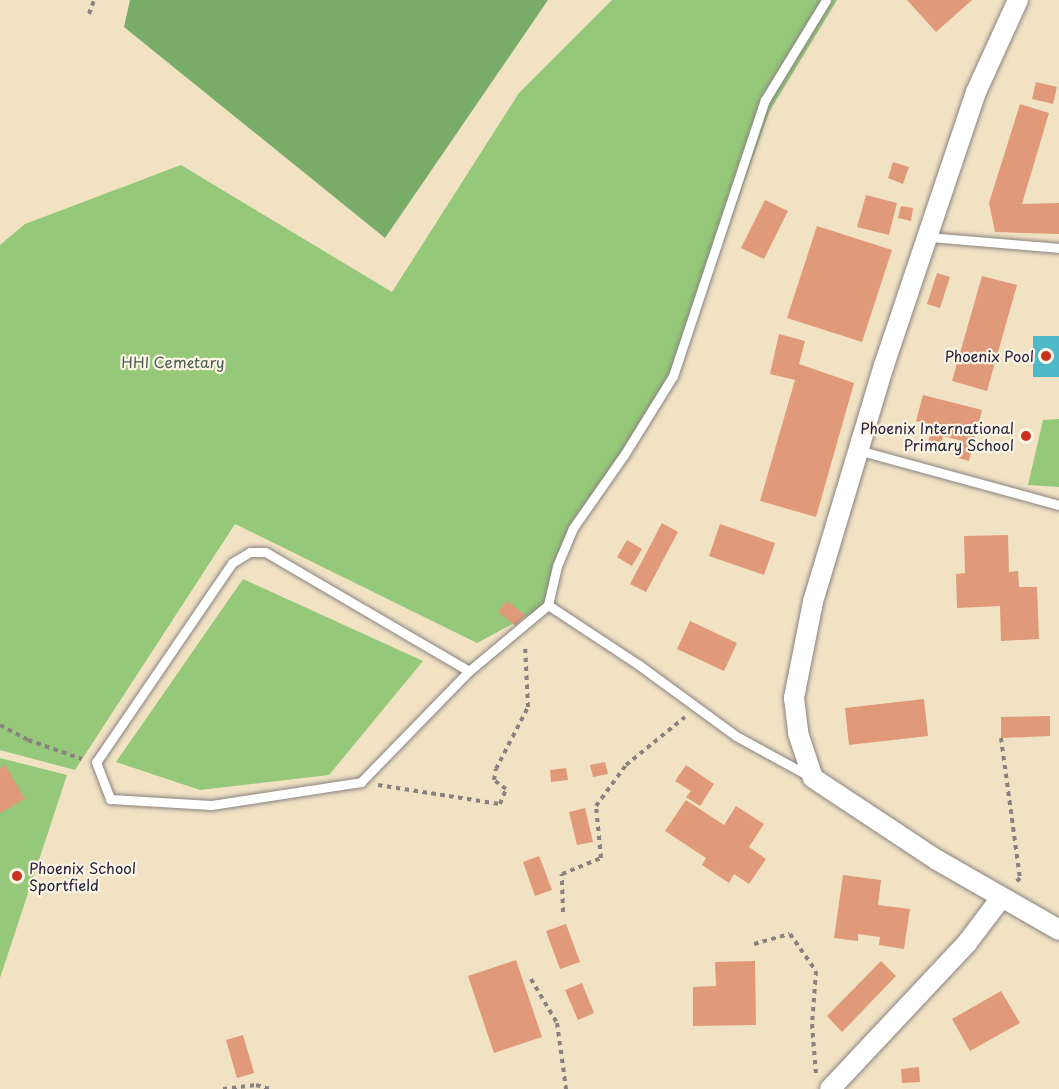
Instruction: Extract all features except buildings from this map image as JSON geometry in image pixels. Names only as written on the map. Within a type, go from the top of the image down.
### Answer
[{"type":"street","points":[[1018,0],[976,92],[858,450],[803,639],[794,698],[798,733],[813,778],[854,808],[1001,898],[1059,930]]},
{"type":"street","points":[[823,1084],[968,943],[1001,898]]},
{"type":"lane","points":[[469,671],[265,552],[250,552],[232,563],[96,762],[110,799],[211,805],[361,782],[469,671],[548,605],[557,566],[573,528],[624,455],[673,376],[765,100],[826,0]]},
{"type":"lane","points":[[929,237],[1059,248]]},
{"type":"lane","points":[[858,450],[1059,506]]},
{"type":"lane","points":[[548,605],[736,736],[813,778]]},
{"type":"path","points":[[88,14],[94,0]]},
{"type":"path","points":[[361,782],[500,804],[506,789],[494,780],[496,769],[528,707],[524,654],[529,622]]},
{"type":"path","points":[[563,912],[562,874],[601,858],[596,806],[626,765],[697,708]]},
{"type":"path","points":[[0,725],[66,755],[96,762]]},
{"type":"path","points":[[1001,738],[1020,878],[1001,898]]},
{"type":"path","points":[[754,944],[790,934],[816,971],[812,1058],[823,1084]]},
{"type":"path","points":[[531,979],[557,1023],[566,1089]]},
{"type":"path","points":[[223,1089],[256,1085],[270,1089]]},
{"type":"green space","points":[[130,0],[548,0],[385,238],[124,27]]},
{"type":"green space","name":"HHI Cemetary","points":[[612,0],[837,0],[769,112],[675,378],[575,529],[546,606],[477,643],[235,524],[75,770],[0,750],[0,245],[25,224],[181,165],[392,292],[519,93]]},
{"type":"green space","points":[[1059,419],[1059,487],[1028,485],[1043,420]]},
{"type":"green space","points":[[243,579],[423,661],[329,775],[200,790],[116,762]]},
{"type":"green space","name":"Phoenix School Sportfield","points":[[0,758],[67,775],[0,978]]},
{"type":"water","name":"Phoenix Pool","points":[[1033,336],[1059,336],[1059,377],[1033,377]]},
{"type":"place","name":"Phoenix Pool","points":[[1046,356]]},
{"type":"place","name":"Phoenix International Primary School","points":[[1026,436]]},
{"type":"place","name":"Phoenix School Sportfield","points":[[17,876]]}]
